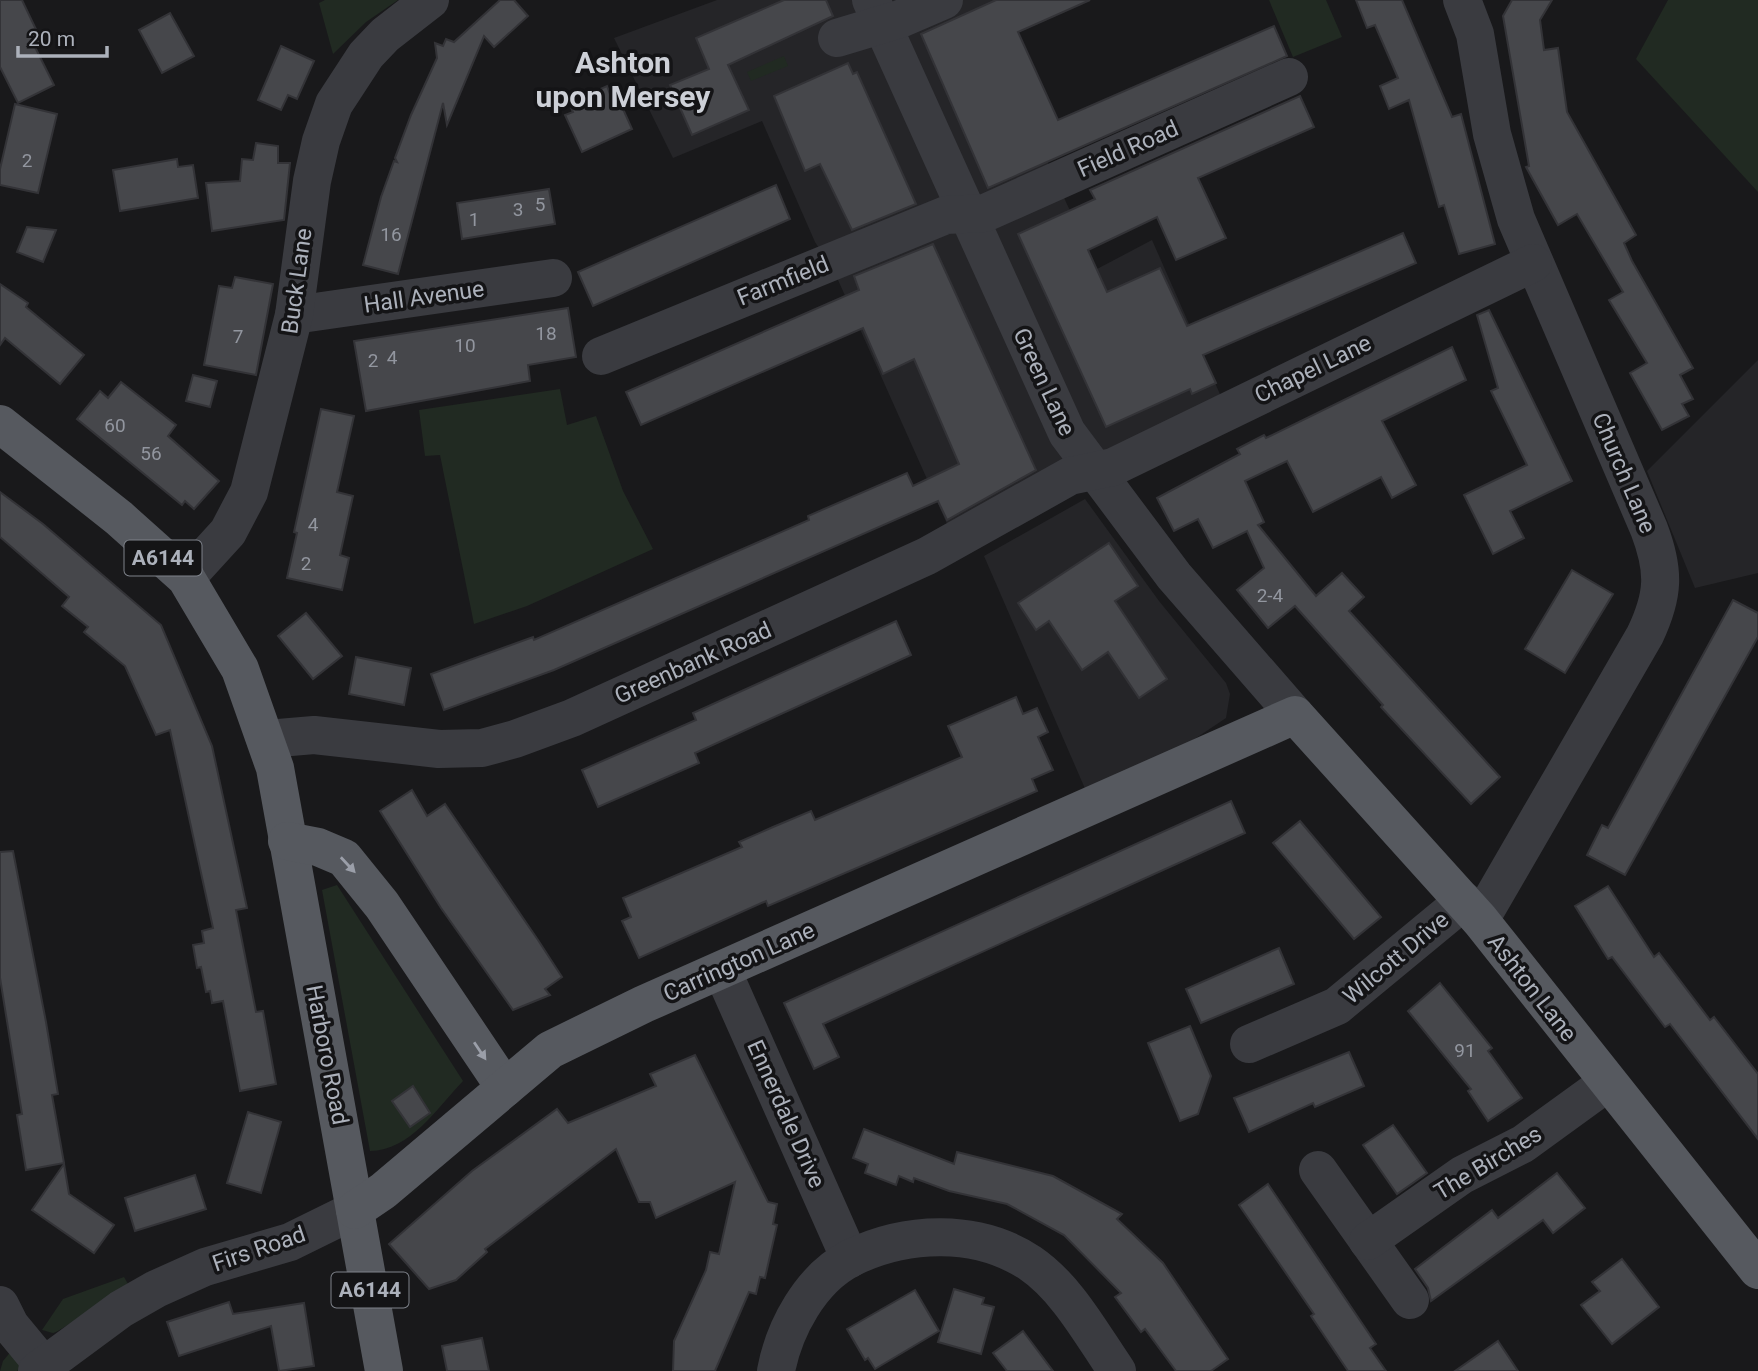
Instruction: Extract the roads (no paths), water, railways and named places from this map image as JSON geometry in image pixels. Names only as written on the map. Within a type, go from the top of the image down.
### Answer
[{"type":"main road","name":"A6144","points":[[0,424],[119,518],[186,578],[240,669],[267,739]]},
{"type":"main road","name":"Ashton Lane","points":[[1295,715],[1472,911],[1758,1270]]},
{"type":"main road","name":"Carrington Lane","points":[[505,1088],[550,1049],[1295,715]]},
{"type":"main road","name":"Harboro Road","points":[[267,739],[275,768],[384,1371]]},
{"type":"main road","points":[[287,841],[318,847],[344,858],[382,905],[505,1088]]},
{"type":"main road","name":"Firs Road","points":[[355,1210],[383,1191],[505,1088]]},
{"type":"street","name":"Buck Lane","points":[[186,578],[228,532],[245,502],[294,314],[312,181],[321,141],[334,104],[366,55],[385,35],[430,0]]},
{"type":"street","points":[[837,38],[876,12],[944,0]]},
{"type":"street","name":"Church Lane","points":[[1464,1],[1475,34],[1492,134],[1504,181],[1533,263],[1653,538],[1661,574],[1661,593],[1645,635],[1472,911]]},
{"type":"street","name":"Green Lane","points":[[876,12],[1058,416],[1092,472],[1174,576],[1295,715]]},
{"type":"street","name":"Field Road","points":[[966,214],[985,213],[1289,78]]},
{"type":"street","name":"Farmfield","points":[[601,356],[946,215],[966,214]]},
{"type":"street","name":"Chapel Lane","points":[[1092,472],[1113,467],[1533,263]]},
{"type":"street","name":"Hall Avenue","points":[[294,314],[553,278]]},
{"type":"street","name":"Greenbank Road","points":[[267,739],[314,736],[439,749],[482,748],[515,739],[572,718],[927,556],[1070,476],[1092,472]]},
{"type":"street","name":"Wilcott Drive","points":[[1249,1044],[1337,1006],[1472,911]]},
{"type":"street","name":"Ennerdale Drive","points":[[722,970],[850,1259]]},
{"type":"street","name":"The Birches","points":[[1368,1241],[1469,1171],[1523,1144],[1607,1083]]},
{"type":"street","points":[[1318,1170],[1410,1300]]},
{"type":"street","name":"Firs Road","points":[[40,1368],[121,1309],[156,1289],[205,1267],[290,1242],[355,1210]]},
{"type":"street","points":[[776,1371],[787,1332],[797,1313],[831,1273],[850,1259],[905,1241],[935,1236],[969,1238],[1002,1249],[1030,1264],[1056,1287],[1117,1371]]},
{"type":"street","points":[[0,1305],[10,1325],[40,1368]]},
{"type":"district","name":"Ashton upon Mersey","points":[[623,79]]}]
